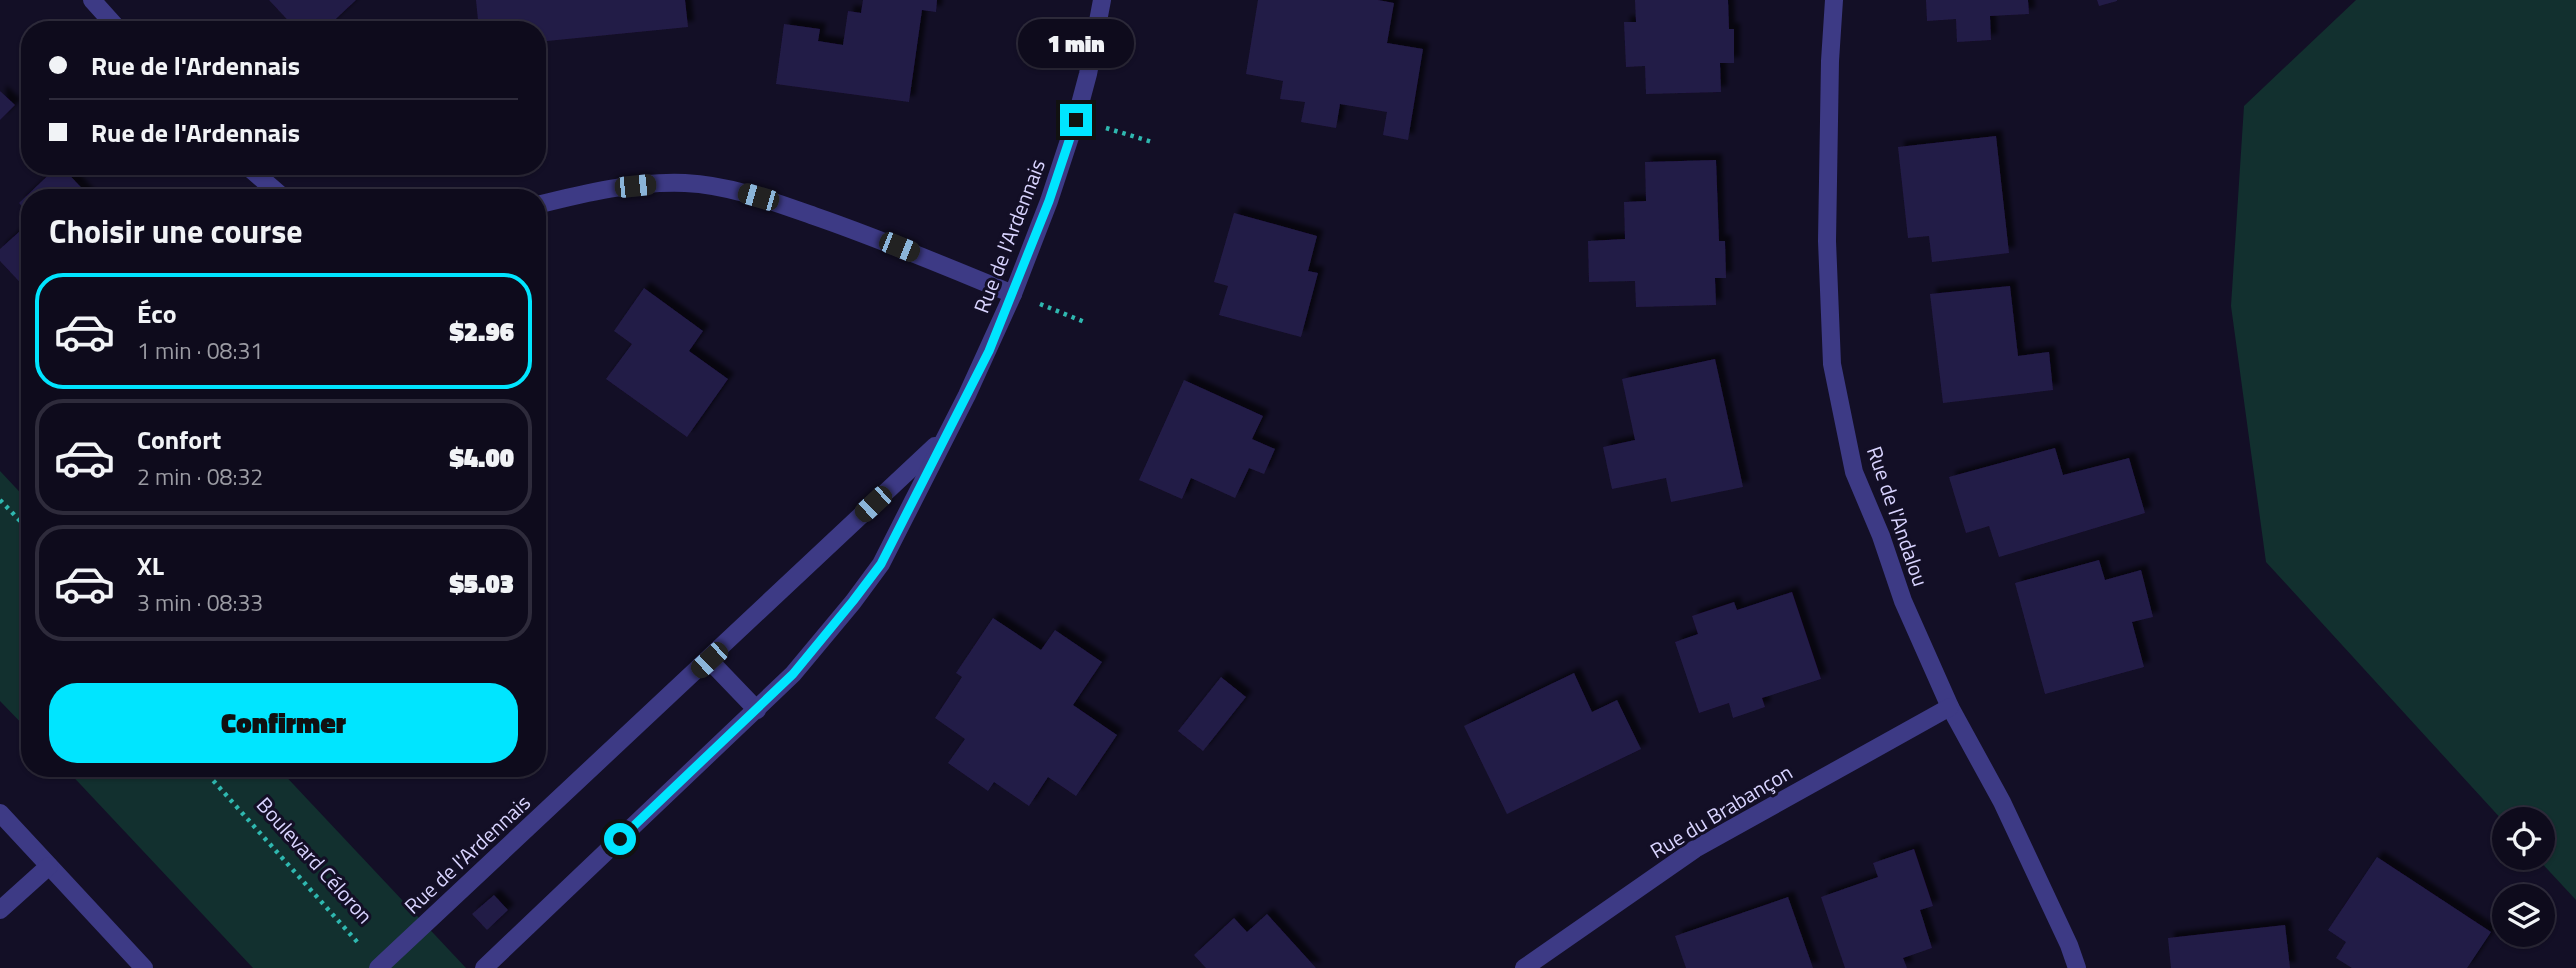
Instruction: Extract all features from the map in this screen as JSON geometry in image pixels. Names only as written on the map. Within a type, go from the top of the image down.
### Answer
[{"type":"street","points":[[92,0],[111,21]]},
{"type":"street","name":"Rue de l'Ardennais","points":[[484,968],[757,710],[801,665],[881,564],[978,373],[1013,293],[1049,201],[1076,120],[1102,0]]},
{"type":"street","name":"Rue de l'Andalou","points":[[1834,0],[1830,61],[1828,241],[1832,365],[1854,472],[1881,536],[1903,601],[1950,707],[2002,802],[2069,945],[2077,968]]},
{"type":"street","points":[[257,175],[274,189]]},
{"type":"street","points":[[546,203],[618,188],[674,183],[711,186],[777,203],[862,232],[1013,293]]},
{"type":"street","name":"Rue de l'Ardennais","points":[[378,968],[943,439]]},
{"type":"street","points":[[709,660],[757,710]]},
{"type":"street","name":"Rue du Brabançon","points":[[1524,968],[1695,849],[1950,707]]},
{"type":"street","points":[[0,813],[144,968]]},
{"type":"street","points":[[0,910],[49,866]]},
{"type":"path","points":[[1076,120],[1152,142]]},
{"type":"path","points":[[1013,293],[1087,323]]},
{"type":"path","points":[[0,500],[21,522]]},
{"type":"path","name":"Boulevard Céloron","points":[[210,777],[365,950]]},
{"type":"green space","points":[[2356,0],[2576,0],[2576,900],[2548,870],[2555,870],[2555,807],[2492,809],[2266,562],[2231,306],[2244,106]]},
{"type":"green space","points":[[0,471],[21,493],[21,723],[0,701]]},
{"type":"green space","points":[[73,777],[286,777],[466,968],[253,968]]},
{"type":"building","points":[[269,0],[356,0],[334,21],[289,21]]},
{"type":"building","points":[[476,0],[685,0],[688,27],[546,41],[546,21],[478,21]]},
{"type":"building","points":[[863,0],[937,0],[936,12],[922,10],[909,102],[776,84],[784,24],[820,29],[818,41],[843,45],[848,11],[861,13]]},
{"type":"building","points":[[1258,0],[1378,0],[1394,3],[1387,43],[1423,49],[1408,140],[1383,135],[1387,112],[1340,104],[1336,128],[1301,122],[1305,102],[1280,99],[1283,81],[1246,74]]},
{"type":"building","points":[[1635,0],[1728,0],[1729,29],[1734,29],[1734,63],[1720,63],[1721,92],[1646,94],[1645,66],[1626,67],[1624,22],[1636,22]]},
{"type":"building","points":[[1926,0],[2028,0],[2029,14],[1990,16],[1991,40],[1957,42],[1956,19],[1927,21]]},
{"type":"building","points":[[2097,0],[2117,0],[2117,1],[2099,6]]},
{"type":"building","points":[[0,91],[15,105],[0,120]]},
{"type":"building","points":[[1996,136],[2009,253],[1932,262],[1929,236],[1908,238],[1898,147]]},
{"type":"building","points":[[1716,160],[1719,241],[1725,241],[1726,278],[1715,278],[1716,305],[1636,307],[1635,281],[1589,282],[1588,241],[1625,239],[1624,202],[1646,201],[1645,162]]},
{"type":"building","points":[[49,175],[69,175],[83,189],[34,189]]},
{"type":"building","points":[[1234,213],[1317,236],[1308,271],[1318,273],[1301,337],[1219,315],[1228,286],[1214,282]]},
{"type":"building","points":[[21,230],[21,283],[0,261],[0,249]]},
{"type":"building","points":[[2010,286],[2018,356],[2049,352],[2053,390],[1943,403],[1930,294]]},
{"type":"building","points":[[644,288],[703,331],[689,351],[728,379],[687,437],[606,379],[632,344],[614,331]]},
{"type":"building","points":[[1715,359],[1743,487],[1671,502],[1666,478],[1612,489],[1603,447],[1635,440],[1622,379]]},
{"type":"building","points":[[1184,380],[1263,416],[1252,439],[1275,449],[1264,474],[1249,468],[1235,498],[1191,478],[1182,499],[1139,480]]},
{"type":"building","points":[[2055,448],[2063,475],[2129,458],[2145,513],[1999,557],[1989,526],[1966,533],[1949,477]]},
{"type":"building","points":[[2099,560],[2105,580],[2141,570],[2153,617],[2132,622],[2144,667],[2045,694],[2015,583]]},
{"type":"building","points":[[1792,592],[1821,679],[1762,698],[1765,707],[1733,718],[1729,703],[1699,713],[1675,642],[1698,634],[1692,616],[1734,602],[1737,610]]},
{"type":"building","points":[[993,618],[1041,650],[1055,630],[1102,662],[1073,705],[1117,735],[1076,796],[1048,777],[1029,806],[994,782],[988,791],[948,763],[965,739],[935,718],[962,677],[956,673]]},
{"type":"building","points":[[1574,673],[1592,712],[1617,700],[1641,749],[1507,814],[1464,726]]},
{"type":"building","points":[[1221,677],[1246,697],[1203,751],[1178,731]]},
{"type":"building","points":[[1914,849],[1933,906],[1920,910],[1932,948],[1903,958],[1907,968],[1845,968],[1821,897],[1878,877],[1873,863]]},
{"type":"building","points":[[2377,857],[2491,932],[2467,968],[2352,968],[2336,958],[2346,942],[2328,930]]},
{"type":"building","points":[[494,895],[508,910],[487,930],[472,914]]},
{"type":"building","points":[[1788,897],[1813,968],[1686,968],[1675,936]]},
{"type":"building","points":[[1267,914],[1316,968],[1206,968],[1194,955],[1234,918],[1247,932]]},
{"type":"building","points":[[2285,925],[2290,968],[2171,968],[2168,938]]},
{"type":"route","points":[[620,839],[793,674],[881,564],[989,351],[1049,201],[1076,120]]}]
